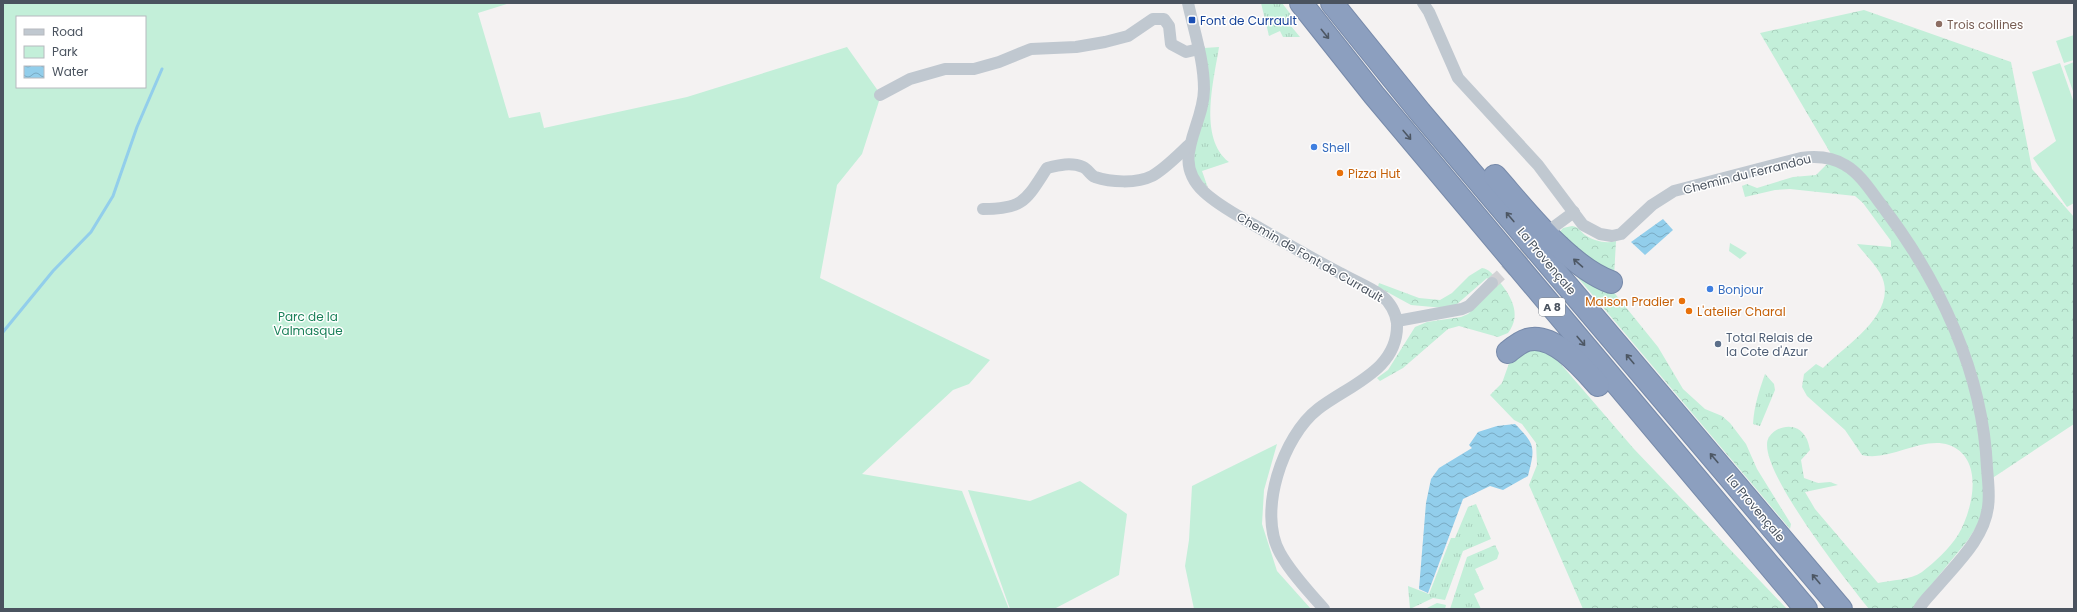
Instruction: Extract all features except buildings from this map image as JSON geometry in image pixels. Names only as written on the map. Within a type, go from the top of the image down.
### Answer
[{"type":"highway","name":"A 8","points":[[1301,3],[1374,95],[1802,605]]},
{"type":"highway","name":"La Provençale","points":[[1332,3],[1841,609]]},
{"type":"highway","points":[[1365,44],[1450,126],[1568,254],[1592,274],[1611,282]]},
{"type":"highway","points":[[1497,276],[1524,294],[1580,364],[1737,544],[1802,605]]},
{"type":"highway","points":[[1508,352],[1525,340],[1542,340],[1559,348],[1580,364]]},
{"type":"street","name":"Chemin de Font de Currault","points":[[1188,3],[1198,49],[1204,89],[1202,111],[1189,145],[1187,161],[1191,177],[1214,201],[1298,250],[1382,296],[1394,312],[1397,321]]},
{"type":"street","name":"Chemin du Ferrandou","points":[[1423,3],[1429,12],[1458,78],[1538,165],[1589,229],[1605,236],[1621,234],[1652,205],[1674,191],[1801,158],[1817,157],[1837,161],[1845,165],[1859,176],[1889,215],[1918,258],[1939,298],[1960,339],[1983,418],[1987,454],[1988,507],[1983,525],[1974,543],[1919,609]]},
{"type":"street","points":[[880,95],[910,79],[945,69],[974,69],[999,62],[1031,49],[1076,48],[1128,36],[1153,19],[1164,18],[1169,26],[1171,44],[1186,52],[1198,49]]},
{"type":"street","points":[[983,209],[1005,209],[1023,202],[1047,168],[1067,164],[1084,167],[1092,176],[1107,180],[1119,182],[1132,180],[1151,176],[1189,145]]},
{"type":"street","points":[[1555,226],[1574,212]]},
{"type":"street","points":[[1324,609],[1306,589],[1279,552],[1273,528],[1272,499],[1279,466],[1298,430],[1317,410],[1377,370],[1386,360],[1396,337],[1397,321],[1462,310],[1469,306],[1497,276]]},
{"type":"green space","name":"Parc de la Valmasque","points":[[3,3],[510,3],[478,13],[509,118],[540,112],[544,128],[687,97],[847,47],[881,95],[862,154],[837,185],[820,278],[990,360],[969,384],[953,390],[862,474],[962,491],[1009,609],[3,609]]},
{"type":"green space","points":[[1261,3],[1282,3],[1292,16],[1286,20],[1300,37],[1283,37],[1280,31],[1269,36]]},
{"type":"green space","points":[[1864,10],[2011,62],[2032,169],[2074,217],[2074,424],[1985,483],[1984,508],[1978,524],[1968,540],[1914,609],[1869,609],[1843,576],[1788,497],[1775,471],[1768,451],[1769,437],[1777,430],[1792,427],[1797,429],[1805,436],[1810,450],[1801,460],[1804,478],[1818,483],[1830,482],[1838,485],[1805,492],[1815,509],[1878,583],[1906,578],[1922,572],[1942,555],[1958,535],[1968,512],[1973,486],[1972,473],[1968,461],[1960,452],[1949,445],[1938,443],[1917,446],[1883,455],[1862,455],[1845,430],[1807,396],[1802,387],[1804,374],[1816,364],[1823,368],[1856,339],[1868,327],[1877,314],[1883,301],[1885,287],[1880,273],[1857,244],[1891,247],[1891,241],[1863,203],[1855,196],[1790,189],[1775,190],[1745,197],[1742,186],[1747,184],[1757,188],[1793,177],[1816,175],[1827,164],[1831,154],[1760,33]]},
{"type":"green space","points":[[2074,35],[2074,60],[2064,63],[2056,41]]},
{"type":"green space","points":[[1219,47],[1210,108],[1211,124],[1214,139],[1219,152],[1229,162],[1202,171],[1208,188],[1192,169],[1204,48]]},
{"type":"green space","points":[[2074,62],[2074,94],[2064,66]]},
{"type":"green space","points":[[2060,63],[2074,103],[2074,203],[2067,207],[2033,158],[2056,141],[2032,72]]},
{"type":"green space","points":[[1572,226],[1578,228],[1585,235],[1596,240],[1604,242],[1616,241],[1614,277],[1557,235],[1563,228]]},
{"type":"green space","points":[[1730,243],[1747,253],[1740,259],[1729,251]]},
{"type":"green space","points":[[1482,268],[1489,271],[1497,279],[1513,304],[1515,312],[1514,319],[1508,333],[1498,337],[1459,326],[1448,329],[1403,368],[1380,381],[1377,378],[1388,370],[1415,327],[1427,322],[1461,317],[1468,314],[1496,287],[1487,278],[1456,305],[1444,308],[1411,305],[1378,287],[1379,283],[1419,298],[1440,300],[1452,293],[1469,276]]},
{"type":"green space","points":[[1574,273],[1612,290],[1658,347],[1683,389],[1705,409],[1722,416],[1730,423],[1746,444],[1757,469],[1791,524],[1790,529]]},
{"type":"green space","points":[[1532,343],[1553,355],[1634,449],[1787,609],[1583,609],[1529,485],[1537,465],[1536,443],[1522,424],[1514,420],[1490,395],[1502,383],[1512,355]]},
{"type":"green space","points":[[1765,374],[1774,384],[1775,390],[1760,426],[1753,424],[1754,411]]},
{"type":"green space","points":[[1277,444],[1264,490],[1262,524],[1277,571],[1311,609],[1194,609],[1185,566],[1189,540],[1192,486]]},
{"type":"green space","points":[[1080,481],[1127,514],[1119,575],[1054,609],[1010,609],[968,490],[1030,501]]},
{"type":"green space","points":[[1476,504],[1491,539],[1463,551],[1445,600],[1433,598],[1410,609],[1408,586],[1429,594],[1451,538],[1455,538],[1468,507]]},
{"type":"green space","points":[[1495,545],[1499,553],[1497,559],[1475,569],[1484,589],[1474,594],[1481,609],[1450,609],[1467,557]]},
{"type":"green space","points":[[1437,603],[1446,605],[1445,609],[1425,609]]},
{"type":"water","points":[[1663,219],[1673,230],[1645,255],[1631,242]]},
{"type":"water","points":[[1515,424],[1527,437],[1532,447],[1532,459],[1528,476],[1503,490],[1490,486],[1463,499],[1428,593],[1419,589],[1426,503],[1431,479],[1439,468],[1472,448],[1469,445],[1478,432],[1497,426]]},
{"type":"waterway","points":[[3,332],[53,271],[91,232],[113,196],[137,127],[162,69]]},
{"type":"tunnel","points":[[1492,283],[1536,243]]},
{"type":"place","name":"Font de Currault","points":[[1192,20]]},
{"type":"place","name":"Trois collines","points":[[1939,24]]},
{"type":"place","name":"Shell","points":[[1314,147]]},
{"type":"place","name":"Pizza Hut","points":[[1340,173]]},
{"type":"place","name":"Bonjour","points":[[1710,289]]},
{"type":"place","name":"Maison Pradier","points":[[1682,301]]},
{"type":"place","name":"L'atelier Charal","points":[[1689,311]]},
{"type":"place","name":"Total Relais de la Cote d'Azur","points":[[1718,344]]}]
